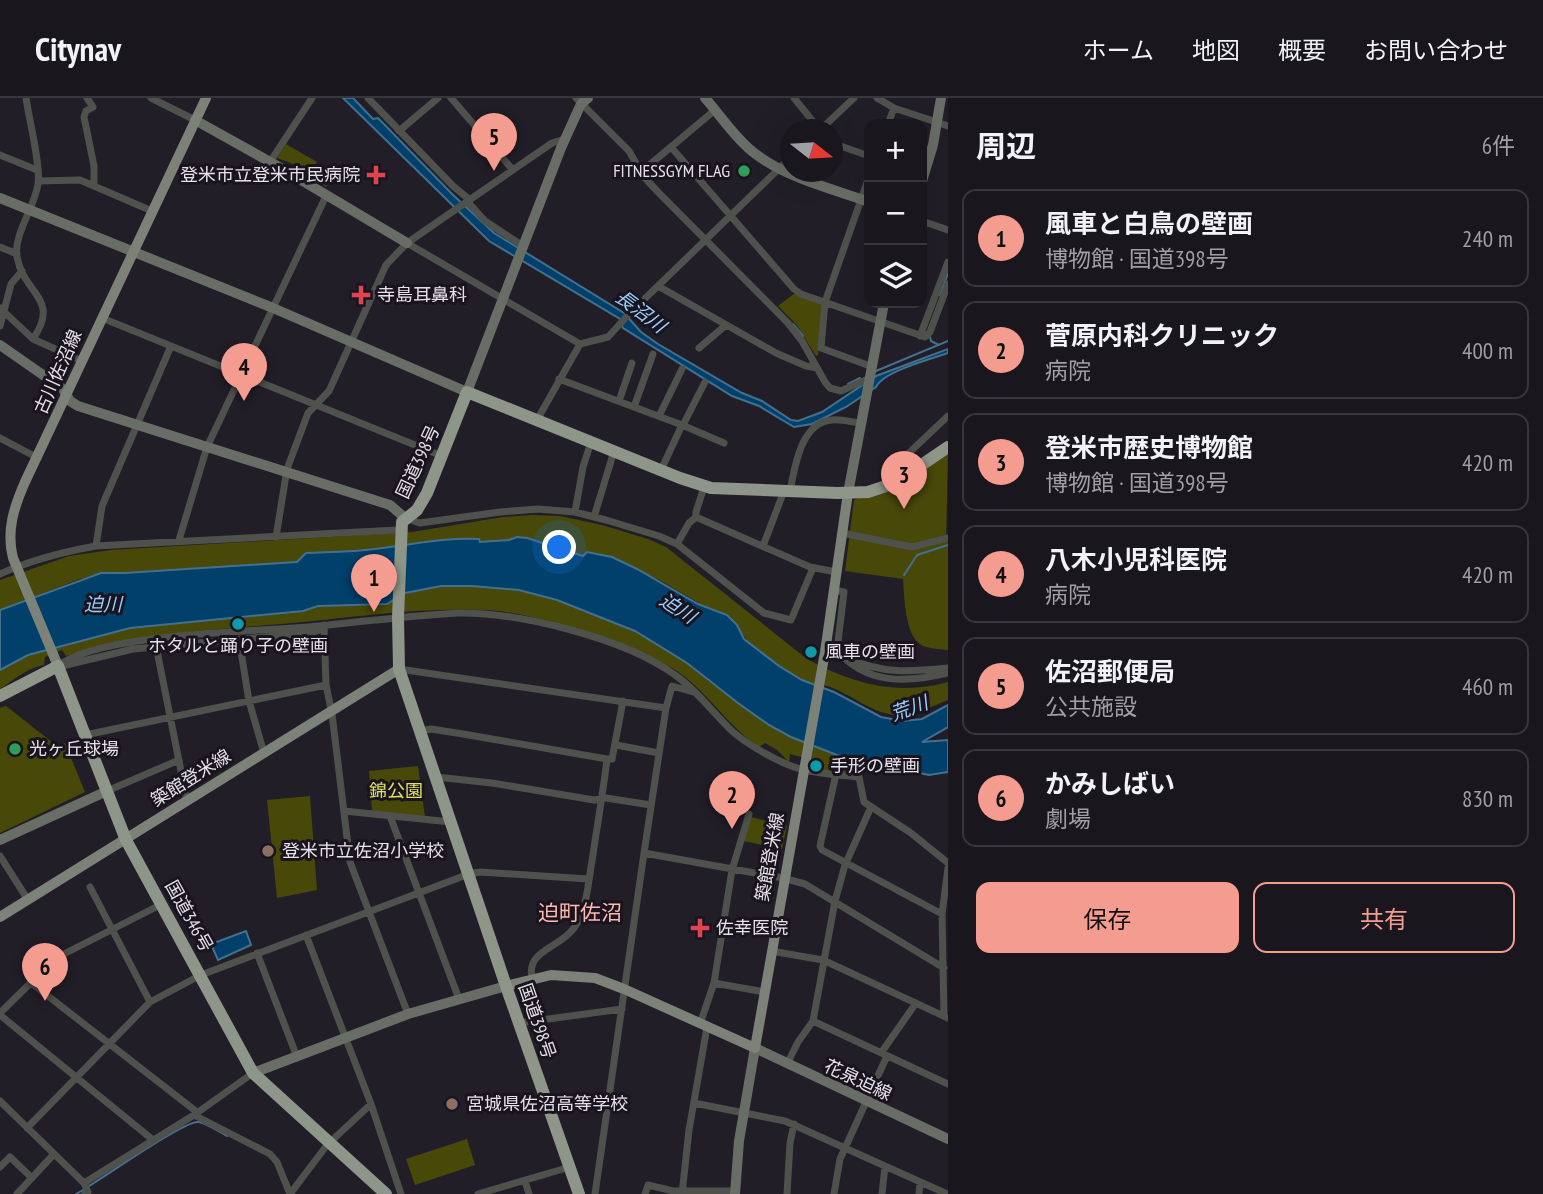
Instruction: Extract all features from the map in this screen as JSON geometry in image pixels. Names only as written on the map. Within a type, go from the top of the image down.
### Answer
[{"type":"highway","points":[[467,392],[704,487],[868,492],[884,488],[910,474],[948,447]]},
{"type":"highway","name":"国道398号","points":[[467,392],[421,503],[408,520],[402,522],[399,669],[579,1194]]},
{"type":"highway","points":[[0,696],[57,664]]},
{"type":"highway","name":"国道346号","points":[[57,664],[126,840],[253,1073],[386,1194]]},
{"type":"main road","name":"古川佐沼線","points":[[57,664],[17,568],[10,543],[11,524],[20,495],[206,98]]},
{"type":"main road","name":"築館登米線","points":[[755,1048],[825,652],[848,492]]},
{"type":"main road","name":"築館登米線","points":[[0,917],[399,669]]},
{"type":"main road","points":[[506,986],[551,975],[583,975],[607,981],[755,1048]]},
{"type":"street","points":[[26,98],[39,181],[17,254],[22,271],[43,304],[43,322],[33,339]]},
{"type":"street","points":[[87,98],[93,107],[86,111],[84,117],[94,166],[94,185]]},
{"type":"street","points":[[151,98],[270,162],[580,344],[608,337],[780,168],[747,147],[705,98]]},
{"type":"street","points":[[270,162],[312,98]]},
{"type":"street","points":[[368,98],[485,221],[522,247]]},
{"type":"street","points":[[399,131],[438,98]]},
{"type":"street","points":[[451,98],[513,170]]},
{"type":"street","points":[[794,98],[811,119]]},
{"type":"street","points":[[832,119],[854,98]]},
{"type":"street","points":[[877,98],[894,108],[948,126]]},
{"type":"street","points":[[927,161],[941,98]]},
{"type":"street","points":[[0,198],[467,392],[501,299],[582,100],[629,151],[641,172],[788,323],[802,341],[825,382],[838,391],[868,379]]},
{"type":"street","points":[[890,119],[894,108]]},
{"type":"street","points":[[641,172],[716,110]]},
{"type":"street","points":[[276,537],[287,472],[308,413],[329,391],[386,265],[407,243],[552,143],[565,139]]},
{"type":"street","points":[[671,147],[801,295],[925,335]]},
{"type":"street","points":[[843,147],[864,154]]},
{"type":"street","points":[[0,155],[37,170]]},
{"type":"street","points":[[39,181],[80,180],[152,211]]},
{"type":"street","points":[[816,182],[864,201]]},
{"type":"street","points":[[179,540],[207,447],[326,195]]},
{"type":"street","points":[[864,204],[825,302],[821,348],[870,366]]},
{"type":"street","points":[[927,223],[948,230]]},
{"type":"street","points":[[0,247],[17,254]]},
{"type":"street","points":[[925,335],[948,262]]},
{"type":"street","points":[[18,326],[0,326],[1,309],[11,284],[22,271]]},
{"type":"street","points":[[925,335],[948,284]]},
{"type":"street","points":[[658,286],[776,353],[817,368]]},
{"type":"street","points":[[848,492],[883,308]]},
{"type":"street","points":[[1,309],[33,339],[82,361]]},
{"type":"street","points":[[102,318],[442,456]]},
{"type":"street","points":[[699,348],[726,325]]},
{"type":"street","points":[[537,420],[580,344]]},
{"type":"street","points":[[0,345],[63,389],[70,401],[78,406],[390,505],[408,520],[435,522],[528,509],[575,512],[659,536],[677,544],[764,613],[791,620],[813,568]]},
{"type":"street","points":[[96,546],[102,506],[171,346]]},
{"type":"street","points":[[634,407],[653,354]]},
{"type":"street","points":[[619,401],[632,363]]},
{"type":"street","points":[[659,416],[682,369]]},
{"type":"street","points":[[559,379],[724,443]]},
{"type":"street","points":[[661,470],[705,382]]},
{"type":"street","points":[[884,488],[886,476],[892,469],[948,416]]},
{"type":"street","points":[[763,546],[811,430],[831,420],[860,423]]},
{"type":"street","points":[[0,438],[38,458]]},
{"type":"street","points":[[575,512],[583,467],[591,442]]},
{"type":"street","points":[[594,517],[614,451]]},
{"type":"street","points":[[677,544],[689,523],[696,517],[704,487]]},
{"type":"street","points":[[696,517],[813,568],[836,572]]},
{"type":"street","points":[[0,574],[63,552],[96,546],[179,540],[397,530],[400,532]]},
{"type":"street","points":[[842,533],[912,547],[948,538]]},
{"type":"street","points":[[833,590],[844,592],[837,646],[839,653],[858,670],[888,678],[917,679],[948,670]]},
{"type":"street","points":[[57,664],[133,642],[324,627],[398,617],[475,612],[513,617],[611,643],[638,653],[662,666],[699,695],[740,738],[756,749],[804,770],[859,777],[863,799],[870,807],[911,833],[948,863]]},
{"type":"street","points":[[57,664],[133,649],[310,633],[324,627]]},
{"type":"street","points":[[324,627],[326,685],[349,862],[408,1014]]},
{"type":"street","points":[[239,639],[249,701],[264,753]]},
{"type":"street","points":[[156,646],[187,801]]},
{"type":"street","points":[[595,1194],[651,805],[672,686],[662,666]]},
{"type":"street","points":[[399,669],[666,708]]},
{"type":"street","points":[[85,735],[326,685]]},
{"type":"street","points":[[672,686],[685,688],[699,695]]},
{"type":"street","points":[[421,731],[440,730],[612,759],[623,701]]},
{"type":"street","points":[[616,745],[659,753]]},
{"type":"street","points":[[532,978],[530,967],[534,960],[562,941],[576,925],[584,905],[607,759]]},
{"type":"street","points":[[0,840],[179,760]]},
{"type":"street","points":[[836,774],[820,846],[822,850],[942,914]]},
{"type":"street","points":[[436,777],[651,805]]},
{"type":"street","points":[[787,1064],[813,1021],[835,901],[845,864],[870,807]]},
{"type":"street","points":[[344,811],[452,822]]},
{"type":"street","points":[[682,1192],[704,1025],[714,983],[732,870],[749,814]]},
{"type":"street","points":[[390,816],[459,999]]},
{"type":"street","points":[[644,853],[805,884],[944,968]]},
{"type":"street","points":[[0,856],[28,900]]},
{"type":"street","points":[[771,951],[823,960],[946,1017],[942,914],[948,868]]},
{"type":"street","points":[[27,1128],[150,1002],[201,975],[469,874],[480,872],[589,879]]},
{"type":"street","points":[[90,887],[150,1002]]},
{"type":"street","points":[[153,1140],[0,1014],[56,958],[162,903]]},
{"type":"street","points":[[306,935],[371,1104],[401,1194]]},
{"type":"street","points":[[257,953],[297,1057]]},
{"type":"street","points":[[30,982],[195,1114],[270,1154],[277,1162],[290,1194],[330,1143],[371,1104]]},
{"type":"street","points":[[714,983],[765,992]]},
{"type":"street","points":[[0,1101],[85,1188],[253,1073],[408,1014],[506,986]]},
{"type":"street","points":[[834,1194],[836,1174],[844,1146],[866,1101],[884,1054],[916,1003]]},
{"type":"street","points":[[519,1023],[622,1009]]},
{"type":"street","points":[[813,1021],[948,1084]]},
{"type":"street","points":[[645,1194],[648,1185],[682,1192],[735,1192],[743,1112],[755,1048]]},
{"type":"street","name":"花泉迫線","points":[[755,1048],[948,1139]]},
{"type":"street","points":[[694,1103],[794,1124],[947,1194]]},
{"type":"street","points":[[787,1194],[794,1124]]},
{"type":"street","points":[[17,1194],[54,1154]]},
{"type":"street","points":[[0,1167],[10,1157],[32,1178]]},
{"type":"street","points":[[882,1194],[886,1166]]},
{"type":"street","points":[[478,1194],[570,1167]]},
{"type":"street","points":[[525,1181],[529,1194]]},
{"type":"street","points":[[919,1194],[920,1182]]},
{"type":"green space","points":[[286,144],[317,162],[314,169],[331,179],[326,187],[296,165],[277,158]]},
{"type":"green space","points":[[795,293],[823,304],[816,356],[796,324],[778,306]]},
{"type":"green space","points":[[948,453],[948,650],[926,647],[915,639],[906,614],[903,579],[845,571],[854,500]]},
{"type":"green space","points":[[532,515],[560,516],[602,525],[666,547],[807,659],[841,675],[876,685],[911,688],[948,682],[948,700],[908,714],[893,715],[875,710],[833,688],[806,681],[783,670],[756,650],[737,625],[661,581],[612,557],[583,556],[527,538],[479,542],[462,538],[363,551],[306,553],[297,562],[101,573],[0,610],[0,580],[69,556],[111,550],[412,532]]},
{"type":"green space","points":[[441,586],[519,590],[573,605],[635,631],[687,663],[708,681],[837,755],[858,758],[857,773],[822,770],[820,762],[790,754],[789,762],[765,743],[759,747],[740,732],[686,678],[642,652],[550,622],[498,611],[389,613],[172,634],[66,656],[62,650],[45,657],[44,665],[27,671],[0,689],[0,670],[28,655],[130,628],[303,611],[318,606],[387,604],[405,593]]},
{"type":"green space","points":[[6,706],[57,746],[65,743],[85,792],[0,833],[0,708]]},
{"type":"green space","name":"錦公園","points":[[418,766],[425,817],[372,811],[369,771]]},
{"type":"green space","points":[[310,796],[317,890],[277,898],[267,800]]},
{"type":"green space","points":[[751,817],[787,826],[782,849],[743,841]]},
{"type":"green space","points":[[467,1139],[475,1165],[415,1185],[406,1159]]},
{"type":"water","points":[[343,98],[353,98],[373,119],[378,118],[494,233],[624,313],[641,332],[658,344],[742,393],[762,401],[791,420],[798,421],[822,412],[876,376],[948,349],[948,353],[898,371],[846,407],[812,424],[794,427],[759,406],[732,396],[623,328],[620,319],[489,241]]},
{"type":"water","name":"迫川","points":[[517,537],[583,556],[587,552],[612,557],[637,569],[698,604],[727,615],[737,625],[744,639],[802,680],[834,692],[881,717],[902,721],[922,719],[948,705],[948,727],[922,742],[948,740],[948,772],[929,775],[837,755],[791,737],[738,703],[687,663],[635,631],[557,600],[519,590],[441,586],[405,593],[387,604],[318,606],[303,611],[130,628],[28,655],[0,670],[0,610],[101,573],[297,562],[306,553],[365,550],[450,539],[479,539],[480,542]]},
{"type":"water","points":[[246,931],[251,945],[218,960],[211,944]]},
{"type":"waterway","points":[[940,295],[948,273]]},
{"type":"waterway","points":[[793,324],[803,336]]},
{"type":"waterway","points":[[930,337],[931,341],[939,345]]},
{"type":"waterway","points":[[876,371],[948,341]]},
{"type":"waterway","points":[[848,384],[860,378]]},
{"type":"waterway","points":[[904,575],[917,555],[948,545]]},
{"type":"waterway","points":[[89,1186],[190,1124],[202,1123],[227,1136]]},
{"type":"waterway","points":[[76,1194],[85,1189]]},
{"type":"place","name":"佐沼郵便局","points":[[494,171]]},
{"type":"place","name":"FITNESSGYM FLAG","points":[[744,171]]},
{"type":"place","name":"登米市立登米市民病院","points":[[376,175]]},
{"type":"place","name":"寺島耳鼻科","points":[[361,295]]},
{"type":"place","name":"八木小児科医院","points":[[244,401]]},
{"type":"place","name":"登米市歴史博物館","points":[[904,509]]},
{"type":"place","name":"風車と白鳥の壁画","points":[[374,612]]},
{"type":"place","name":"ホタルと踊り子の壁画","points":[[238,624]]},
{"type":"place","name":"風車の壁画","points":[[811,652]]},
{"type":"place","name":"光ヶ丘球場","points":[[15,749]]},
{"type":"place","name":"手形の壁画","points":[[816,766]]},
{"type":"place","name":"菅原内科クリニック","points":[[732,829]]},
{"type":"place","name":"登米市立佐沼小学校","points":[[268,851]]},
{"type":"place","name":"佐幸医院","points":[[700,928]]},
{"type":"place","name":"かみしばい","points":[[45,1001]]},
{"type":"place","name":"宮城県佐沼高等学校","points":[[452,1104]]},
{"type":"district","name":"迫町佐沼","points":[[580,913]]},
{"type":"water label","name":"長沼川","points":[[641,311]]},
{"type":"water label","name":"荒川","points":[[909,708]]}]
